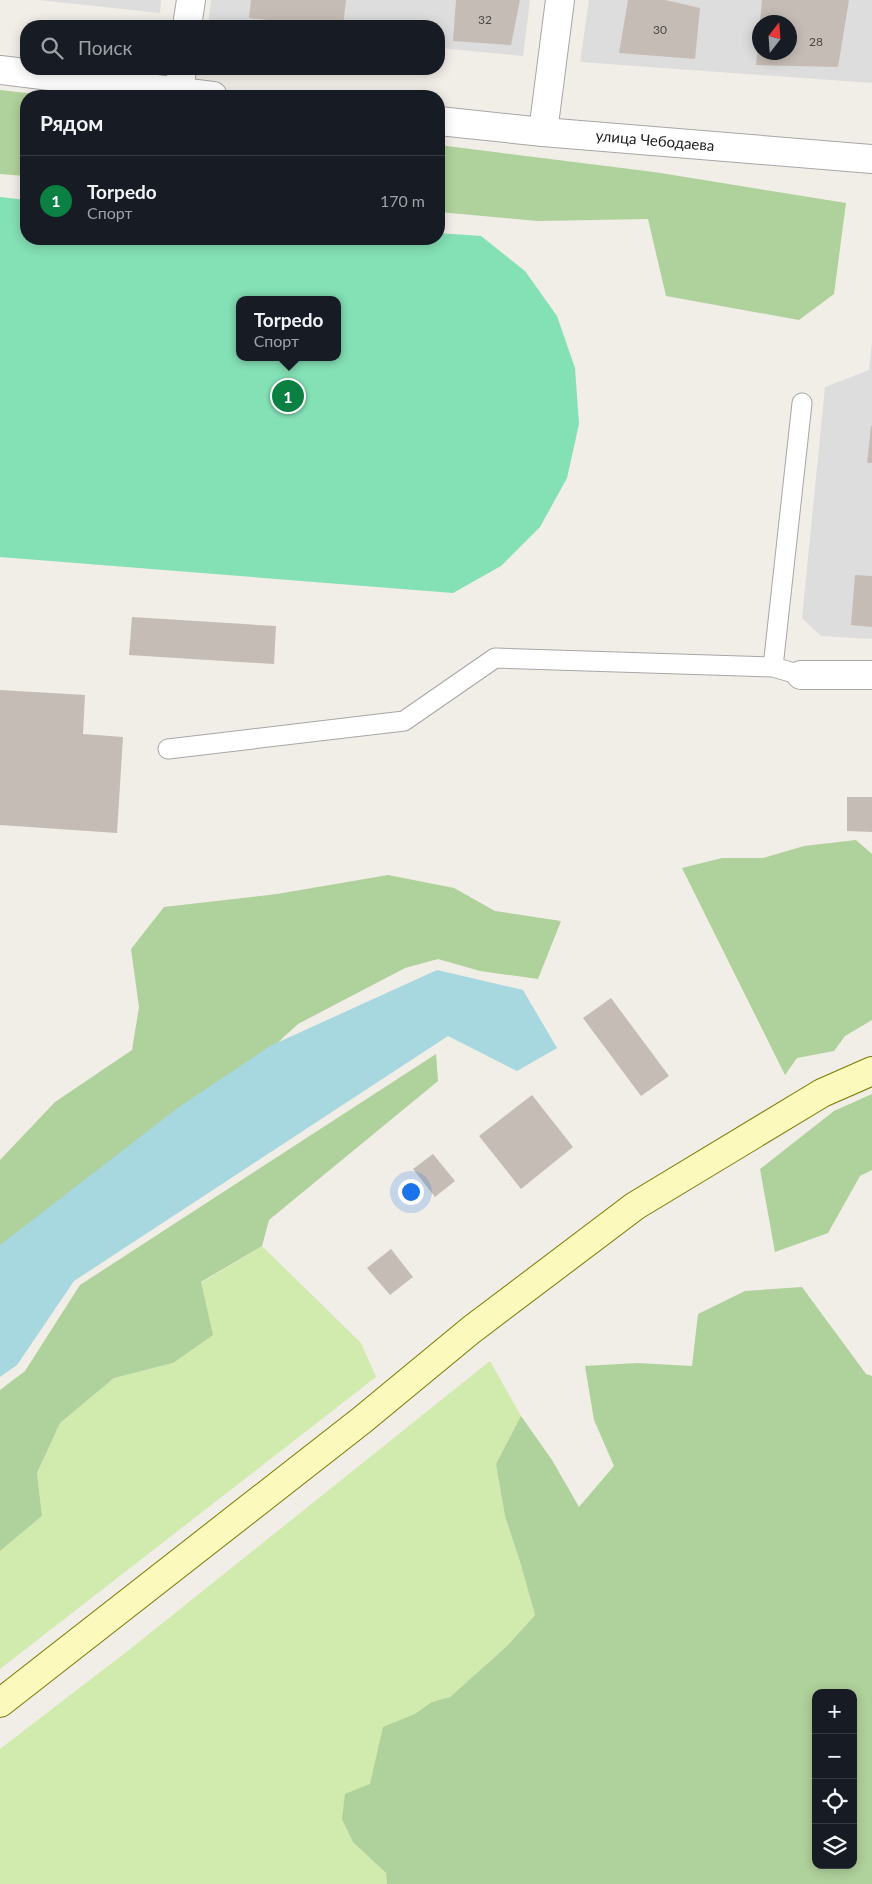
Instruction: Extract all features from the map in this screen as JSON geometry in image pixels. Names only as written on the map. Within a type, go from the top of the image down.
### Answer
[{"type":"main road","points":[[0,1702],[362,1420],[471,1330],[635,1206],[822,1093],[872,1071]]},
{"type":"street","points":[[189,20],[191,0]]},
{"type":"street","points":[[543,132],[560,0]]},
{"type":"street","points":[[0,70],[20,71]]},
{"type":"street","points":[[82,75],[180,81],[200,90]]},
{"type":"street","name":"улица Чебодаева","points":[[445,122],[543,132],[872,159]]},
{"type":"street","points":[[801,675],[872,675]]},
{"type":"lane","points":[[773,666],[802,403]]},
{"type":"lane","points":[[168,748],[404,721],[495,658],[773,666],[801,675]]},
{"type":"shaded area","points":[[39,0],[161,0],[160,13]]},
{"type":"shaded area","points":[[211,0],[530,0],[523,56],[445,49],[445,20],[209,20]]},
{"type":"shaded area","points":[[589,0],[872,0],[872,83],[580,62]]},
{"type":"shaded area","points":[[872,342],[872,639],[821,636],[802,618],[825,387],[869,370]]},
{"type":"green space","points":[[0,90],[20,92],[20,176],[0,174]]},
{"type":"green space","points":[[445,146],[654,172],[846,203],[834,294],[799,320],[666,296],[648,219],[538,221],[445,213]]},
{"type":"green space","points":[[0,197],[20,199],[20,245],[445,245],[445,233],[481,236],[525,271],[557,316],[575,368],[579,424],[567,478],[540,527],[501,566],[453,593],[0,557]]},
{"type":"green space","points":[[856,840],[872,854],[872,1020],[845,1036],[834,1051],[797,1058],[785,1075],[682,868],[722,858],[763,858],[804,846]]},
{"type":"green space","points":[[388,875],[454,888],[495,911],[561,921],[538,979],[480,971],[438,959],[405,968],[298,1024],[216,1099],[0,1266],[0,1160],[55,1102],[132,1050],[139,1007],[131,949],[164,907],[277,894]]},
{"type":"green space","points":[[436,1054],[438,1081],[269,1220],[262,1246],[201,1282],[213,1335],[173,1363],[114,1378],[60,1423],[37,1473],[42,1516],[0,1551],[0,1390],[25,1371],[80,1285]]},
{"type":"green space","points":[[872,1094],[872,1170],[860,1176],[828,1233],[775,1252],[760,1169],[834,1111]]},
{"type":"green space","points":[[262,1246],[361,1343],[376,1377],[0,1669],[0,1551],[42,1516],[37,1473],[60,1423],[114,1378],[173,1363],[201,1283]]},
{"type":"green space","points":[[802,1287],[866,1374],[872,1376],[872,1884],[387,1884],[386,1873],[353,1842],[342,1819],[345,1794],[370,1784],[383,1727],[415,1714],[432,1702],[450,1697],[507,1646],[535,1615],[505,1516],[496,1464],[521,1416],[552,1460],[579,1507],[614,1466],[594,1420],[585,1366],[637,1363],[692,1366],[698,1314],[745,1291]]},
{"type":"green space","points":[[490,1361],[521,1416],[496,1464],[505,1516],[535,1615],[507,1646],[450,1697],[432,1702],[354,1842],[386,1873],[387,1884],[0,1884],[0,1749],[129,1650]]},
{"type":"water","points":[[437,970],[523,990],[557,1048],[517,1071],[448,1036],[74,1281],[17,1365],[0,1377],[0,1245],[179,1107],[270,1046]]},
{"type":"building","points":[[251,0],[346,0],[344,20],[267,20],[249,18]]},
{"type":"building","points":[[456,0],[520,0],[511,45],[453,41]]},
{"type":"building","points":[[628,0],[665,0],[700,8],[695,59],[619,53]]},
{"type":"building","points":[[762,0],[849,0],[838,67],[756,65],[757,60],[797,60],[797,15],[761,15]]},
{"type":"building","points":[[871,426],[872,463],[867,463]]},
{"type":"building","points":[[855,575],[872,576],[872,627],[851,625]]},
{"type":"building","points":[[132,617],[276,626],[274,664],[129,655]]},
{"type":"building","points":[[0,690],[85,695],[83,734],[123,737],[117,833],[0,825]]},
{"type":"building","points":[[847,797],[872,797],[872,832],[847,831]]},
{"type":"building","points":[[611,998],[669,1076],[641,1096],[583,1018]]},
{"type":"building","points":[[532,1095],[573,1147],[521,1189],[479,1136]]},
{"type":"building","points":[[433,1154],[455,1181],[435,1197],[413,1169]]},
{"type":"building","points":[[391,1249],[413,1277],[390,1295],[367,1268]]},
{"type":"place","name":"Torpedo","points":[[288,396]]}]
